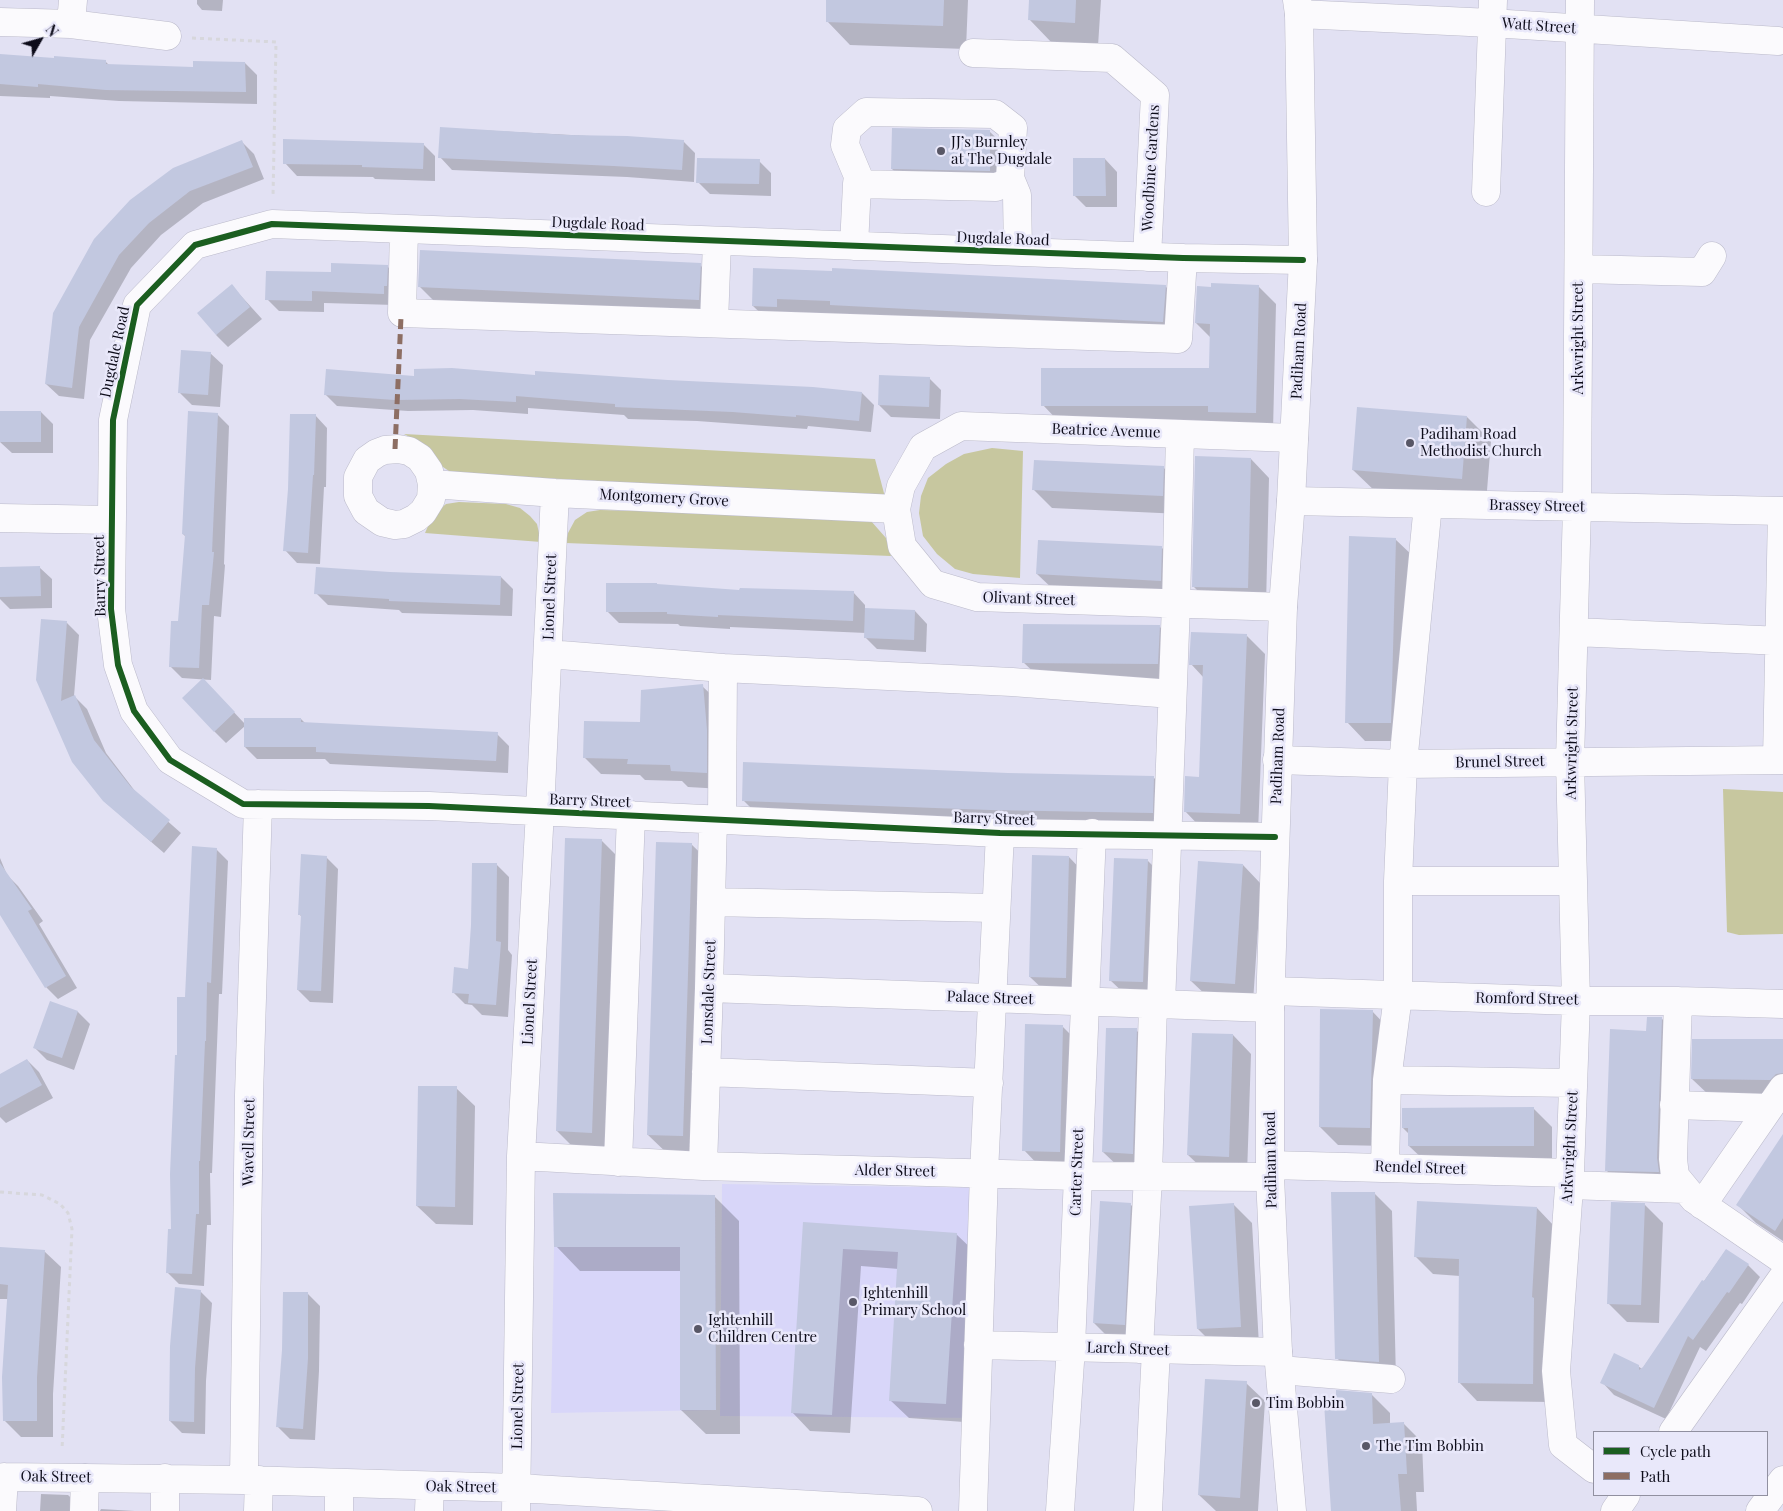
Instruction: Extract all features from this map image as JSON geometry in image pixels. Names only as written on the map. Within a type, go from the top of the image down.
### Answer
[{"type":"street","name":"Arkwright Street","points":[[1580,0],[1577,507],[1570,761],[1576,1001],[1569,1179],[1556,1371],[1563,1445],[1593,1468]]},
{"type":"street","name":"Watt Street","points":[[1298,7],[1492,12],[1580,29],[1778,40]]},
{"type":"street","name":"Padiham Road","points":[[1292,1511],[1279,1361],[1270,1171],[1270,1000],[1283,607],[1291,501],[1304,260],[1298,7]]},
{"type":"street","points":[[0,22],[72,12],[167,36]]},
{"type":"street","points":[[1486,192],[1492,12]]},
{"type":"street","name":"Woodbine Gardens","points":[[973,53],[1112,58],[1155,95],[1147,257]]},
{"type":"street","points":[[854,246],[858,176],[845,145],[847,129],[866,112],[995,114],[1013,128],[1010,178],[1017,195],[1018,252]]},
{"type":"street","points":[[857,184],[996,187],[1004,184],[1010,178]]},
{"type":"street","name":"Dugdale Road","points":[[112,520],[113,420],[137,305],[195,245],[272,224],[1147,257],[1304,260]]},
{"type":"street","points":[[404,229],[402,313],[1178,339],[1183,258]]},
{"type":"street","points":[[714,323],[717,241]]},
{"type":"street","points":[[1579,269],[1702,272],[1712,256]]},
{"type":"street","name":"Beatrice Avenue","points":[[923,447],[961,426],[1294,438]]},
{"type":"street","points":[[1148,1511],[1148,1176],[1176,604],[1180,434]]},
{"type":"street","name":"Olivant Street","points":[[923,447],[901,486],[896,509],[902,546],[934,584],[977,597],[1283,607]]},
{"type":"street","name":"Montgomery Grove","points":[[432,484],[896,509]]},
{"type":"street","name":"Lionel Street","points":[[517,1500],[521,1156],[548,654],[554,492]]},
{"type":"street","name":"Brassey Street","points":[[1291,501],[1783,511]]},
{"type":"street","points":[[1385,1167],[1387,1080],[1398,996],[1398,880],[1403,764],[1428,504]]},
{"type":"street","points":[[1780,760],[1783,511]]},
{"type":"street","points":[[0,518],[112,520]]},
{"type":"street","name":"Barry Street","points":[[112,520],[111,609],[118,665],[134,711],[170,760],[243,804],[429,806],[1000,833],[1275,836]]},
{"type":"street","points":[[1574,632],[1781,641]]},
{"type":"street","points":[[548,654],[723,668],[1012,682],[1172,694]]},
{"type":"street","name":"Lonsdale Street","points":[[703,1166],[711,902],[717,819],[723,668]]},
{"type":"street","name":"Brunel Street","points":[[1277,760],[1403,764],[1780,760]]},
{"type":"street","name":"Wavell Street","points":[[258,804],[249,1094],[251,1480],[258,1511]]},
{"type":"street","points":[[618,1162],[631,815]]},
{"type":"street","points":[[973,1511],[984,1173],[1000,833]]},
{"type":"street","name":"Carter Street","points":[[1060,1511],[1071,1347],[1092,833]]},
{"type":"street","points":[[1398,880],[1573,880]]},
{"type":"street","points":[[711,902],[995,908]]},
{"type":"street","name":"Palace Street","points":[[709,988],[1157,1005],[1270,1000]]},
{"type":"street","name":"Romford Street","points":[[1270,1000],[1398,996],[1783,1004]]},
{"type":"street","points":[[1678,1001],[1673,1159],[1675,1176],[1694,1197],[1783,1274],[1679,1430]]},
{"type":"street","points":[[706,1072],[988,1083]]},
{"type":"street","points":[[1387,1080],[1573,1083]]},
{"type":"street","points":[[1674,1105],[1776,1098]]},
{"type":"street","points":[[1694,1197],[1776,1098]]},
{"type":"street","name":"Alder Street","points":[[521,1156],[703,1166],[1077,1176],[1148,1176],[1270,1171]]},
{"type":"street","name":"Rendel Street","points":[[1270,1171],[1385,1167],[1569,1179],[1694,1197]]},
{"type":"street","name":"Larch Street","points":[[978,1345],[1148,1349],[1279,1361],[1391,1380]]},
{"type":"street","points":[[2,1474],[2,1511]]},
{"type":"street","name":"Oak Street","points":[[2,1474],[73,1478],[165,1478],[339,1484],[429,1498],[918,1511]]},
{"type":"street","points":[[73,1478],[84,1511]]},
{"type":"street","points":[[165,1478],[165,1511]]},
{"type":"street","points":[[339,1484],[339,1511]]},
{"type":"street","points":[[1615,1511],[1625,1496]]},
{"type":"path","points":[[167,36],[276,42],[272,224]]},
{"type":"path","points":[[0,1192],[42,1195],[60,1204],[68,1213],[72,1229],[73,1478]]},
{"type":"shaded area","name":"Ightenhill Primary School","points":[[722,1184],[991,1188],[978,1418],[720,1416]]},
{"type":"shaded area","points":[[553,1193],[715,1195],[716,1410],[551,1413]]},
{"type":"green space","points":[[404,434],[875,459],[885,497],[452,473],[437,463],[421,443]]},
{"type":"green space","points":[[992,448],[1023,451],[1020,578],[973,574],[955,569],[937,554],[923,536],[919,513],[921,496],[928,478],[946,464],[964,454]]},
{"type":"green space","points":[[459,502],[506,504],[520,508],[537,524],[541,542],[425,533],[433,515],[446,504]]},
{"type":"green space","points":[[600,510],[861,517],[871,521],[886,538],[891,556],[566,543],[568,533],[575,520],[587,512]]},
{"type":"green space","points":[[1723,789],[1783,792],[1783,934],[1739,935],[1727,932]]},
{"type":"building","points":[[826,0],[944,0],[943,26],[826,22]]},
{"type":"building","points":[[1029,0],[1076,0],[1075,23],[1028,20]]},
{"type":"building","points":[[0,54],[106,60],[106,64],[193,67],[193,61],[245,62],[246,92],[106,90],[38,84],[38,87],[0,84]]},
{"type":"building","points":[[440,127],[684,140],[682,170],[438,158]]},
{"type":"building","name":"JJ’s Burnley at The Dugdale","points":[[892,128],[990,130],[990,171],[891,169]]},
{"type":"building","points":[[283,139],[424,143],[423,169],[362,167],[362,165],[283,164]]},
{"type":"building","points":[[242,140],[253,167],[190,191],[149,223],[119,255],[79,327],[72,388],[45,384],[53,313],[94,239],[130,200],[173,168]]},
{"type":"building","points":[[697,158],[760,159],[759,184],[696,183]]},
{"type":"building","points":[[1073,158],[1105,158],[1106,196],[1073,196]]},
{"type":"building","points":[[420,250],[701,263],[699,300],[418,287]]},
{"type":"building","points":[[331,263],[388,265],[387,286],[384,286],[384,294],[312,291],[312,301],[265,300],[266,271],[331,272]]},
{"type":"building","points":[[753,268],[832,271],[832,268],[1166,285],[1163,322],[830,305],[830,301],[777,299],[777,307],[752,306]]},
{"type":"building","points":[[1211,283],[1259,285],[1256,413],[1208,412],[1208,406],[1041,406],[1041,368],[1209,368],[1210,324],[1195,323],[1197,286],[1211,287]]},
{"type":"building","points":[[232,284],[250,307],[216,335],[197,313]]},
{"type":"building","points":[[181,350],[211,352],[208,395],[178,393]]},
{"type":"building","points":[[452,368],[535,375],[535,371],[813,387],[862,392],[859,421],[796,415],[796,417],[733,412],[615,407],[615,404],[516,396],[516,402],[460,399],[395,400],[324,395],[326,369],[414,376],[414,369]]},
{"type":"building","points":[[879,375],[930,377],[929,407],[878,405]]},
{"type":"building","name":"Padiham Road Methodist Church","points":[[1357,407],[1467,416],[1462,479],[1352,470]]},
{"type":"building","points":[[0,411],[41,411],[41,442],[0,442]]},
{"type":"building","points":[[188,411],[218,413],[212,552],[214,552],[209,605],[202,605],[199,668],[169,667],[171,621],[178,621],[185,535],[182,534]]},
{"type":"building","points":[[290,414],[316,414],[314,475],[308,553],[283,551],[288,489]]},
{"type":"building","points":[[1195,456],[1251,458],[1248,588],[1192,587]]},
{"type":"building","points":[[1034,460],[1164,466],[1163,496],[1032,490]]},
{"type":"building","points":[[1349,536],[1396,538],[1391,723],[1345,723]]},
{"type":"building","points":[[1038,540],[1162,546],[1161,581],[1036,574]]},
{"type":"building","points":[[40,566],[41,596],[0,597],[0,567]]},
{"type":"building","points":[[316,567],[501,576],[500,605],[389,601],[389,599],[314,594]]},
{"type":"building","points":[[606,583],[657,583],[739,590],[740,588],[854,591],[853,621],[718,615],[718,617],[667,614],[667,612],[606,612]]},
{"type":"building","points":[[865,608],[915,610],[914,640],[864,638]]},
{"type":"building","points":[[41,619],[67,621],[61,701],[75,695],[94,740],[131,787],[170,820],[151,842],[103,801],[72,762],[36,680]]},
{"type":"building","points":[[1023,624],[1160,625],[1158,664],[1022,663]]},
{"type":"building","points":[[1191,632],[1247,634],[1240,814],[1184,812],[1185,776],[1199,777],[1203,665],[1189,665]]},
{"type":"building","points":[[203,678],[235,712],[214,732],[182,698]]},
{"type":"building","points":[[703,684],[707,730],[707,773],[671,771],[670,765],[627,764],[628,759],[583,758],[584,721],[640,722],[641,690]]},
{"type":"building","points":[[244,718],[301,718],[301,722],[498,732],[496,761],[316,752],[316,747],[244,747]]},
{"type":"building","points":[[743,762],[1008,773],[1154,776],[1153,813],[991,810],[742,801]]},
{"type":"building","points":[[565,838],[602,839],[592,1133],[556,1131]]},
{"type":"building","points":[[656,842],[692,843],[683,1136],[647,1135]]},
{"type":"building","points":[[192,846],[217,848],[211,983],[207,982],[206,1041],[199,1161],[199,1214],[196,1214],[192,1274],[166,1273],[168,1229],[171,1229],[170,1174],[175,1055],[177,1055],[177,997],[185,997]]},
{"type":"building","points":[[301,854],[327,856],[321,991],[297,990],[301,915],[298,915]]},
{"type":"building","points":[[1032,855],[1069,856],[1066,978],[1029,977]]},
{"type":"building","points":[[1114,858],[1148,859],[1143,982],[1109,981]]},
{"type":"building","points":[[1198,861],[1243,864],[1235,984],[1190,981]]},
{"type":"building","points":[[0,863],[32,909],[28,911],[66,976],[45,988],[0,915]]},
{"type":"building","points":[[472,863],[497,863],[496,941],[501,942],[496,1005],[468,1003],[469,994],[452,993],[454,967],[468,969]]},
{"type":"building","points":[[50,1001],[78,1011],[62,1058],[33,1048]]},
{"type":"building","points":[[1320,1009],[1373,1010],[1370,1128],[1319,1127]]},
{"type":"building","points":[[1647,1017],[1662,1017],[1657,1158],[1659,1172],[1605,1171],[1610,1029],[1646,1031]]},
{"type":"building","points":[[1025,1024],[1063,1025],[1060,1152],[1022,1151]]},
{"type":"building","points":[[1106,1028],[1137,1028],[1133,1154],[1102,1152]]},
{"type":"building","points":[[1192,1033],[1233,1034],[1229,1157],[1187,1155]]},
{"type":"building","points":[[1692,1039],[1783,1039],[1783,1073],[1776,1074],[1770,1080],[1691,1079]]},
{"type":"building","points":[[27,1059],[42,1085],[0,1108],[0,1074]]},
{"type":"building","points":[[418,1086],[457,1086],[455,1207],[416,1206]]},
{"type":"building","points":[[1534,1107],[1534,1146],[1408,1146],[1408,1128],[1402,1128],[1402,1108]]},
{"type":"building","points":[[1783,1134],[1783,1218],[1775,1231],[1736,1205]]},
{"type":"building","points":[[1331,1192],[1375,1192],[1379,1362],[1335,1359]]},
{"type":"building","name":"Ightenhill Children Centre","points":[[553,1193],[715,1195],[716,1410],[680,1410],[680,1247],[554,1247]]},
{"type":"building","points":[[1100,1201],[1131,1203],[1125,1325],[1093,1323]]},
{"type":"building","points":[[1417,1201],[1537,1207],[1532,1297],[1534,1298],[1533,1384],[1458,1383],[1459,1259],[1414,1257]]},
{"type":"building","points":[[1611,1202],[1645,1203],[1641,1305],[1607,1304]]},
{"type":"building","points":[[1234,1203],[1241,1327],[1197,1329],[1189,1206]]},
{"type":"building","points":[[803,1222],[957,1233],[946,1404],[889,1401],[898,1252],[843,1249],[832,1415],[791,1413]]},
{"type":"building","points":[[0,1247],[45,1250],[37,1377],[37,1421],[3,1421],[2,1377],[8,1285],[0,1284]]},
{"type":"building","points":[[1726,1249],[1749,1264],[1693,1340],[1688,1336],[1654,1408],[1600,1383],[1614,1353],[1639,1365],[1639,1370],[1643,1367],[1702,1280],[1704,1281]]},
{"type":"building","points":[[175,1287],[201,1290],[195,1368],[194,1422],[169,1421],[170,1346]]},
{"type":"building","points":[[283,1292],[308,1292],[308,1358],[303,1429],[276,1427],[282,1350]]},
{"type":"building","points":[[1205,1379],[1247,1381],[1240,1498],[1198,1495]]},
{"type":"building","name":"The Tim Bobbin","points":[[1336,1390],[1372,1393],[1373,1424],[1404,1422],[1407,1474],[1398,1474],[1401,1511],[1331,1511],[1324,1403],[1336,1403]]},
{"type":"marked path","points":[[395,449],[401,317]]},
{"type":"cycle path","points":[[1275,837],[1000,833],[429,806],[243,804],[170,760],[134,711],[118,665],[111,609],[113,420],[137,305],[195,245],[272,224],[1183,258],[1303,260]]},
{"type":"place","name":"JJ’s Burnley at The Dugdale","points":[[941,151]]},
{"type":"place","name":"Padiham Road Methodist Church","points":[[1410,443]]},
{"type":"place","name":"Ightenhill Primary School","points":[[853,1302]]},
{"type":"place","name":"Ightenhill Children Centre","points":[[698,1329]]},
{"type":"place","name":"Tim Bobbin","points":[[1256,1403]]},
{"type":"place","name":"The Tim Bobbin","points":[[1366,1446]]}]
